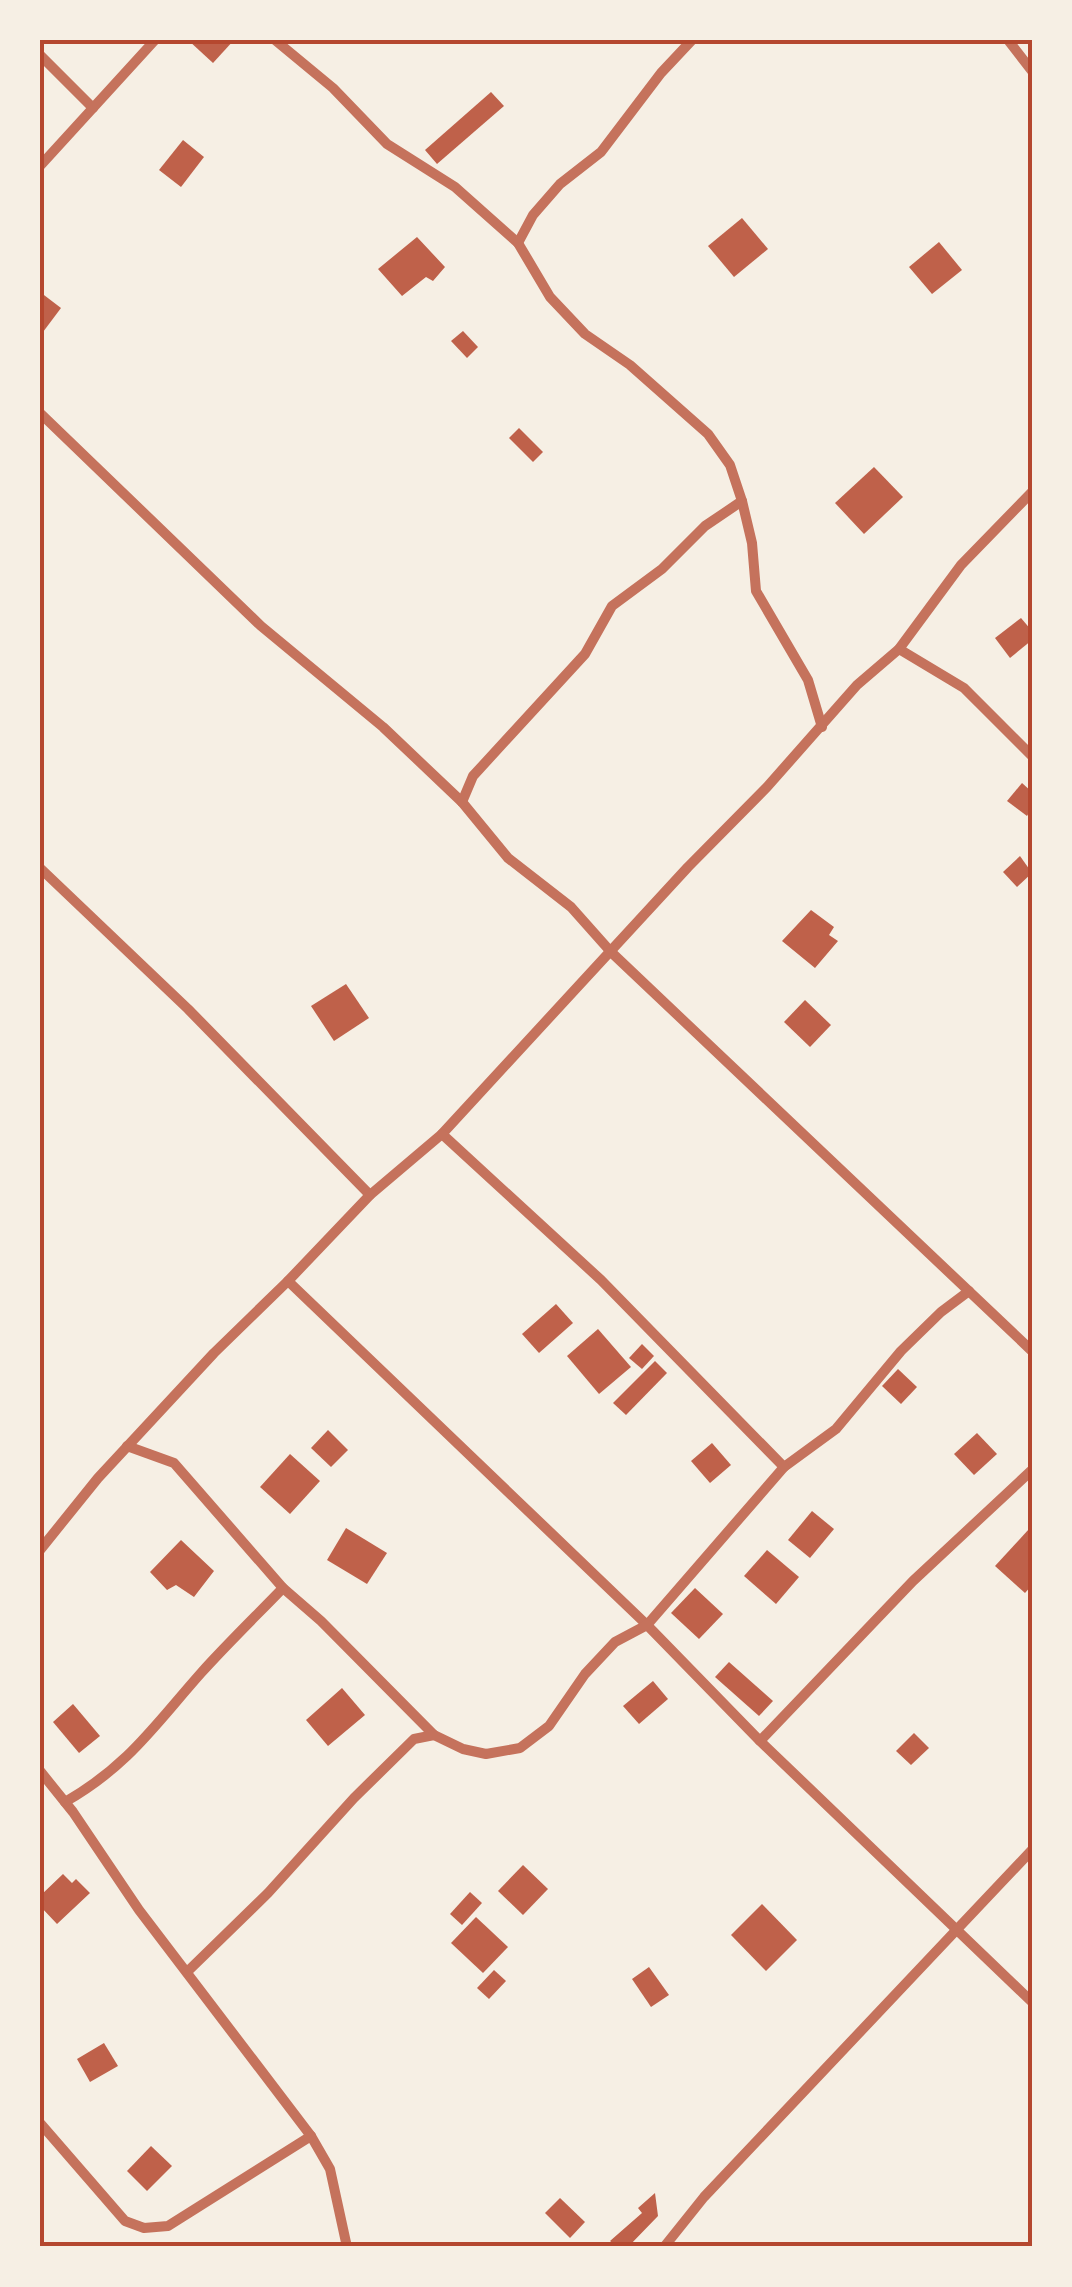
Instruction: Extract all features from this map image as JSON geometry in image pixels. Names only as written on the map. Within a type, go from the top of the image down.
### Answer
[{"type":"street","points":[[40,166],[155,40]]},
{"type":"street","points":[[274,40],[333,88],[387,144],[455,188],[518,244],[550,296],[585,334],[630,365],[708,434],[730,466],[742,501],[752,542],[756,592],[808,680],[822,726]]},
{"type":"street","points":[[518,244],[533,215],[560,184],[600,152],[692,40]]},
{"type":"street","points":[[1008,40],[1032,71]]},
{"type":"street","points":[[40,55],[93,108]]},
{"type":"street","points":[[40,414],[261,626],[383,727],[462,802],[508,858],[571,906],[610,952],[1032,1351]]},
{"type":"street","points":[[40,1550],[127,1446],[214,1352],[370,1195],[442,1134],[856,685],[900,649],[961,564],[1032,492]]},
{"type":"street","points":[[462,802],[472,776],[584,654],[612,606],[662,569],[705,526],[742,501]]},
{"type":"street","points":[[900,649],[964,688],[1032,756]]},
{"type":"street","points":[[40,868],[188,1009],[370,1195]]},
{"type":"street","points":[[442,1134],[601,1280],[784,1467]]},
{"type":"street","points":[[288,1281],[648,1625],[760,1741],[1032,2002]]},
{"type":"street","points":[[127,1446],[174,1463],[283,1588],[434,1735],[463,1750],[486,1754],[520,1748],[549,1726],[585,1674],[615,1642],[648,1625],[784,1467],[836,1428],[941,1312],[969,1292]]},
{"type":"street","points":[[760,1741],[913,1581],[1032,1470]]},
{"type":"street","points":[[65,1802],[100,1782],[141,1744],[202,1671],[283,1588]]},
{"type":"street","points":[[186,1972],[268,1893],[397,1754],[414,1739],[434,1735]]},
{"type":"street","points":[[40,1772],[139,1910],[311,2136],[330,2169],[346,2247]]},
{"type":"street","points":[[664,2247],[704,2197],[954,1928],[1032,1850]]},
{"type":"street","points":[[40,2123],[125,2221],[144,2228],[168,2226],[311,2136]]},
{"type":"building","points":[[188,40],[234,40],[213,63]]},
{"type":"building","points":[[491,92],[504,106],[437,164],[425,150]]},
{"type":"building","points":[[183,140],[204,157],[181,187],[159,170]]},
{"type":"building","points":[[742,218],[768,249],[734,277],[708,246]]},
{"type":"building","points":[[417,237],[445,267],[433,281],[426,277],[402,296],[378,269]]},
{"type":"building","points":[[939,242],[962,270],[932,294],[909,267]]},
{"type":"building","points":[[40,292],[61,308],[40,336]]},
{"type":"building","points":[[463,331],[478,347],[467,358],[451,341]]},
{"type":"building","points":[[519,428],[543,452],[533,462],[509,438]]},
{"type":"building","points":[[874,467],[903,497],[864,534],[835,503]]},
{"type":"building","points":[[1021,618],[1032,631],[1032,640],[1010,658],[995,638]]},
{"type":"building","points":[[1022,783],[1032,792],[1032,808],[1027,816],[1007,801]]},
{"type":"building","points":[[1020,856],[1032,873],[1017,887],[1003,872]]},
{"type":"building","points":[[811,910],[834,927],[829,935],[838,941],[815,968],[782,941]]},
{"type":"building","points":[[346,984],[369,1018],[334,1041],[311,1006]]},
{"type":"building","points":[[805,1000],[831,1025],[810,1047],[784,1022]]},
{"type":"building","points":[[556,1304],[573,1323],[539,1353],[522,1334]]},
{"type":"building","points":[[598,1329],[631,1367],[599,1394],[567,1356]]},
{"type":"building","points":[[642,1344],[654,1356],[642,1369],[629,1358]]},
{"type":"building","points":[[655,1361],[667,1373],[626,1415],[613,1403]]},
{"type":"building","points":[[898,1369],[917,1387],[901,1404],[882,1386]]},
{"type":"building","points":[[328,1430],[348,1450],[331,1467],[311,1448]]},
{"type":"building","points":[[977,1433],[997,1454],[974,1475],[954,1454]]},
{"type":"building","points":[[712,1443],[731,1465],[710,1483],[691,1461]]},
{"type":"building","points":[[290,1454],[320,1481],[290,1514],[260,1487]]},
{"type":"building","points":[[812,1511],[834,1529],[810,1558],[788,1540]]},
{"type":"building","points":[[346,1528],[387,1553],[367,1584],[327,1560]]},
{"type":"building","points":[[1029,1529],[1032,1585],[1025,1593],[995,1566]]},
{"type":"building","points":[[181,1540],[214,1571],[194,1597],[176,1585],[167,1590],[150,1572]]},
{"type":"building","points":[[767,1550],[799,1577],[776,1604],[744,1576]]},
{"type":"building","points":[[695,1588],[723,1614],[699,1639],[671,1613]]},
{"type":"building","points":[[729,1662],[773,1701],[759,1716],[715,1677]]},
{"type":"building","points":[[653,1681],[668,1699],[639,1724],[623,1706]]},
{"type":"building","points":[[342,1688],[365,1715],[328,1746],[306,1720]]},
{"type":"building","points":[[73,1704],[100,1736],[79,1753],[53,1722]]},
{"type":"building","points":[[914,1733],[929,1748],[911,1765],[896,1751]]},
{"type":"building","points":[[523,1865],[548,1889],[523,1915],[498,1891]]},
{"type":"building","points":[[63,1874],[72,1883],[76,1879],[90,1893],[57,1924],[40,1906],[40,1896]]},
{"type":"building","points":[[470,1892],[482,1903],[462,1925],[450,1914]]},
{"type":"building","points":[[762,1904],[797,1940],[766,1971],[731,1935]]},
{"type":"building","points":[[476,1917],[508,1947],[483,1973],[451,1943]]},
{"type":"building","points":[[649,1967],[669,1995],[651,2007],[632,1979]]},
{"type":"building","points":[[494,1970],[506,1981],[489,1999],[477,1988]]},
{"type":"building","points":[[104,2043],[118,2066],[90,2082],[77,2059]]},
{"type":"building","points":[[151,2146],[172,2166],[147,2191],[127,2171]]},
{"type":"building","points":[[655,2193],[658,2216],[628,2247],[617,2247],[610,2241],[642,2213],[638,2208]]},
{"type":"building","points":[[560,2198],[585,2222],[570,2238],[545,2213]]}]
